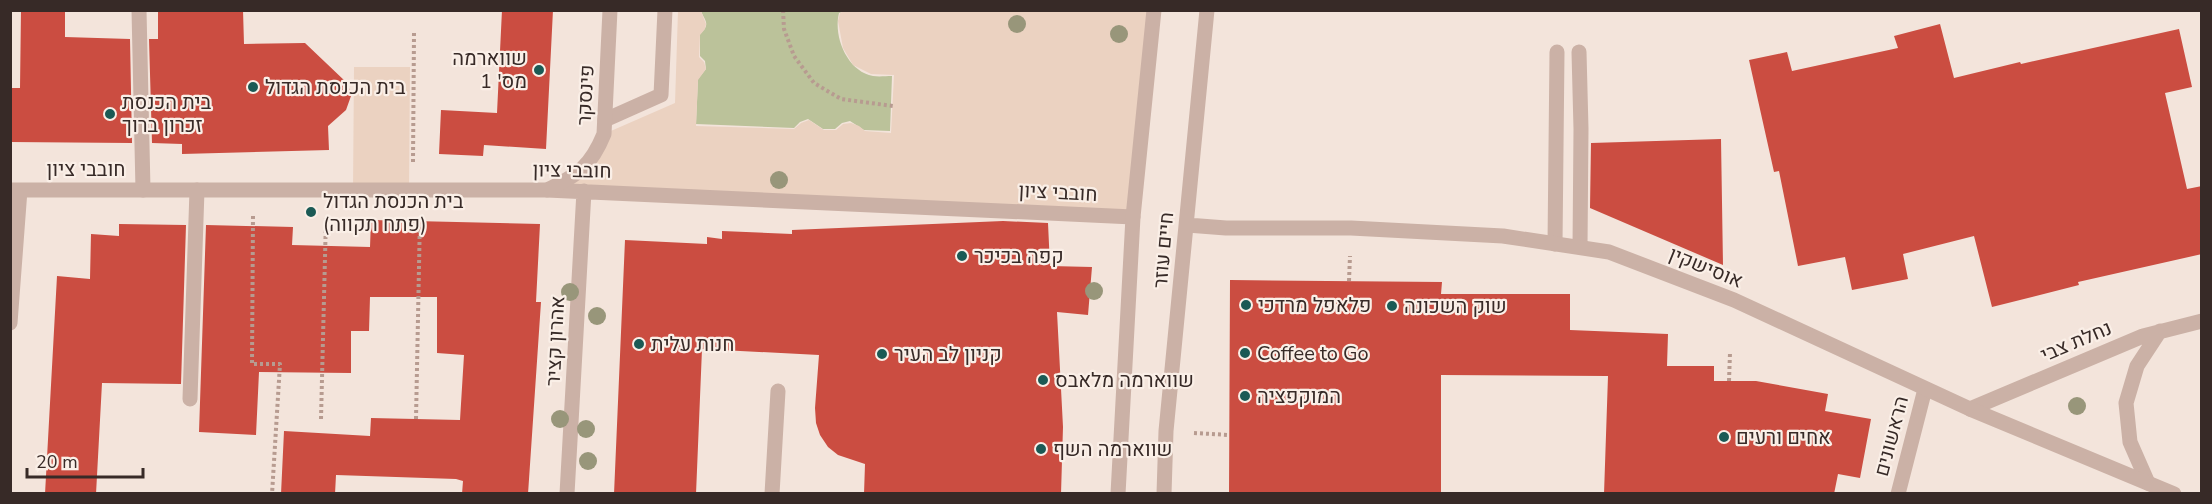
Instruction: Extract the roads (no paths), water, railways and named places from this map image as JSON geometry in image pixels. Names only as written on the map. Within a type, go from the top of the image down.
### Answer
[{"type":"street","points":[[139,10],[143,190]]},
{"type":"street","name":"פינסקר","points":[[548,190],[573,178],[588,165],[597,152],[604,134],[610,10]]},
{"type":"street","points":[[605,120],[661,95],[665,10]]},
{"type":"street","name":"חיים עוזר","points":[[1118,494],[1133,217],[1154,10]]},
{"type":"street","name":"חיים עוזר","points":[[1164,494],[1166,431],[1207,10]]},
{"type":"street","points":[[1555,244],[1557,52]]},
{"type":"street","points":[[1579,52],[1580,247]]},
{"type":"street","points":[[10,323],[15,190]]},
{"type":"street","name":"חובבי ציון","points":[[15,190],[548,190],[1133,217]]},
{"type":"street","points":[[190,399],[197,190]]},
{"type":"street","name":"אהרון קציר","points":[[567,494],[584,191]]},
{"type":"street","name":"אוסישקין","points":[[1187,225],[1226,228],[1351,228],[1503,236],[1609,252],[1734,300],[1970,409],[2174,494]]},
{"type":"street","name":"נחלת צבי","points":[[1970,409],[2143,336],[2202,321]]},
{"type":"street","points":[[2148,483],[2130,442],[2126,403],[2137,366],[2160,332]]},
{"type":"street","name":"הראשונים","points":[[1898,494],[1925,389]]},
{"type":"street","points":[[772,494],[778,392]]},
{"type":"place","name":"שווארמה מס' 1","points":[[539,70]]},
{"type":"place","name":"בית הכנסת הגדול","points":[[253,87]]},
{"type":"place","name":"בית הכנסת זכרון ברוך","points":[[110,114]]},
{"type":"place","name":"בית הכנסת הגדול (פתח תקווה)","points":[[311,212]]},
{"type":"place","name":"קפה בכיכר","points":[[962,256]]},
{"type":"place","name":"פלאפל מרדכי","points":[[1246,305]]},
{"type":"place","name":"שוק השכונה","points":[[1392,306]]},
{"type":"place","name":"חנות עלית","points":[[639,344]]},
{"type":"place","name":"Coffee to Go","points":[[1245,353]]},
{"type":"place","name":"קניון לב העיר","points":[[882,354]]},
{"type":"place","name":"שווארמה מלאבס","points":[[1043,380]]},
{"type":"place","name":"המוקפציה","points":[[1245,396]]},
{"type":"place","name":"אחים ורעים","points":[[1724,437]]},
{"type":"place","name":"שווארמה השף","points":[[1041,449]]}]
